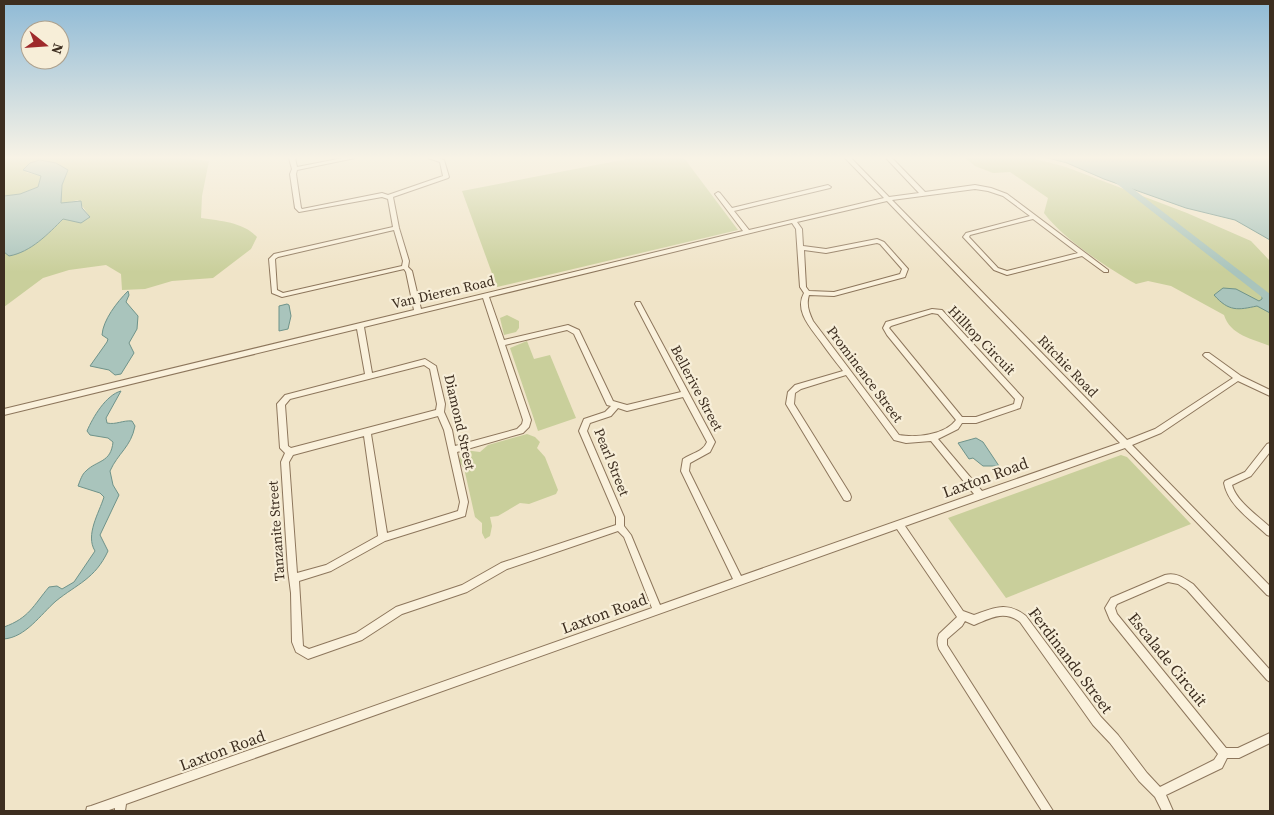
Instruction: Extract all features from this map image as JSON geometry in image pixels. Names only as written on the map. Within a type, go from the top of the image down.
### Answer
[{"type":"street","points":[[297,196],[298,208],[301,211],[377,196]]},
{"type":"street","points":[[390,196],[396,228],[402,243],[405,267],[409,270],[418,311]]},
{"type":"street","points":[[720,196],[747,232]]},
{"type":"street","points":[[730,210],[790,196]]},
{"type":"street","name":"Ritchie Road","points":[[885,196],[1270,592]]},
{"type":"street","name":"Van Dieren Road","points":[[4,412],[793,221],[909,196]]},
{"type":"street","name":"Van Dieren Road","points":[[1006,196],[1106,271]]},
{"type":"street","points":[[1034,217],[968,234],[966,237],[996,269],[1008,273],[1016,273],[1082,254]]},
{"type":"street","name":"Prominence Street","points":[[793,221],[799,229],[803,287],[807,292],[804,298],[805,312],[897,438],[905,441],[919,437],[933,438]]},
{"type":"street","points":[[396,228],[276,255],[272,259],[274,291],[282,295],[405,267]]},
{"type":"street","points":[[801,248],[826,251],[877,241],[882,243],[905,269],[903,274],[834,294],[807,292]]},
{"type":"street","points":[[453,450],[520,431],[527,420],[485,295]]},
{"type":"street","name":"Bellerive Street","points":[[638,304],[711,442],[709,449],[705,453],[686,461],[686,471],[739,581]]},
{"type":"street","name":"Hilltop Circuit","points":[[932,311],[940,312],[1018,398],[1017,406],[976,420],[960,420],[889,333],[886,328],[888,324],[932,311]]},
{"type":"street","points":[[360,325],[369,375]]},
{"type":"street","points":[[502,343],[562,327],[573,328],[577,332],[606,398],[616,406]]},
{"type":"street","points":[[1206,355],[1238,378],[1270,393]]},
{"type":"street","name":"Diamond Street","points":[[290,452],[284,448],[281,404],[288,397],[419,362],[430,365],[441,404],[440,412],[445,420],[453,450],[464,502],[462,512],[452,518],[384,538],[328,568],[296,578]]},
{"type":"street","points":[[847,372],[798,387],[792,392],[790,404],[847,497]]},
{"type":"street","name":"Laxton Road","points":[[91,811],[121,806],[657,610],[1126,444],[1158,431],[1238,378]]},
{"type":"street","name":"Pearl Street","points":[[657,610],[627,535],[620,527],[620,517],[582,431],[587,421],[608,414],[616,406],[627,408],[686,393]]},
{"type":"street","points":[[290,452],[440,412]]},
{"type":"street","name":"Hilltop Circuit","points":[[933,438],[955,427],[960,420]]},
{"type":"street","points":[[367,433],[384,538]]},
{"type":"street","points":[[933,438],[980,495]]},
{"type":"street","points":[[1270,446],[1248,474],[1228,483],[1228,487],[1236,500],[1270,532]]},
{"type":"street","name":"Tanzanite Street","points":[[290,452],[285,462],[287,514],[292,570],[296,578],[294,588],[297,642],[299,649],[304,652],[313,654],[359,637],[399,610],[464,589],[504,566],[620,527]]},
{"type":"street","points":[[899,524],[963,616],[959,623],[942,637],[942,646],[1048,811]]},
{"type":"street","name":"Escalade Circuit","points":[[1224,753],[1113,617],[1110,608],[1114,601],[1168,578],[1180,580],[1190,587],[1270,677]]},
{"type":"street","name":"Ferdinando Street","points":[[963,616],[974,620],[1002,609],[1017,613],[1097,720],[1143,777],[1159,793],[1168,811]]},
{"type":"street","points":[[1159,793],[1218,764],[1224,753],[1239,753],[1270,738]]},
{"type":"green space","points":[[61,196],[202,196],[201,218],[238,225],[257,237],[251,249],[213,278],[172,281],[145,289],[122,290],[121,274],[106,265],[69,270],[43,278],[4,307],[4,252],[9,256],[25,251],[39,242],[63,219],[90,217],[78,200],[61,204]]},
{"type":"green space","points":[[464,196],[713,196],[738,230],[497,287]]},
{"type":"green space","points":[[1045,196],[1142,196],[1251,241],[1270,261],[1270,346],[1237,332],[1227,322],[1224,315],[1171,286],[1148,281],[1136,284],[1100,262],[1052,223],[1044,213],[1048,198]]},
{"type":"green space","points":[[507,315],[519,321],[519,328],[516,332],[504,335],[500,318]]},
{"type":"green space","points":[[527,341],[534,359],[550,355],[576,418],[538,431],[510,348]]},
{"type":"green space","points":[[527,434],[535,437],[540,442],[537,448],[545,457],[558,490],[556,494],[529,504],[520,503],[498,516],[490,517],[492,526],[490,536],[485,539],[482,533],[482,523],[475,517],[464,468],[459,462],[460,455],[464,450],[480,452],[488,445]]},
{"type":"green space","points":[[1121,455],[1127,457],[1191,524],[1006,598],[948,518]]},
{"type":"water","points":[[4,196],[61,196],[61,203],[81,201],[82,208],[90,217],[81,223],[63,219],[25,251],[9,256],[4,252]]},
{"type":"water","points":[[1152,196],[1270,196],[1270,240],[1235,220],[1186,208]]},
{"type":"water","points":[[1223,288],[1236,289],[1259,301],[1262,299],[1262,295],[1270,294],[1270,313],[1257,306],[1239,309],[1229,307],[1219,301],[1214,295]]},
{"type":"water","points":[[128,291],[129,295],[126,302],[138,316],[137,329],[129,343],[134,353],[121,374],[115,375],[109,370],[90,366],[107,342],[108,339],[102,335],[108,317]]},
{"type":"water","points":[[289,305],[291,316],[288,329],[279,331],[279,306]]},
{"type":"water","points":[[121,391],[106,418],[107,423],[132,421],[135,426],[131,439],[110,471],[113,485],[119,495],[100,535],[108,551],[91,575],[56,601],[26,630],[4,639],[4,627],[25,615],[49,587],[57,586],[62,589],[74,582],[95,551],[92,545],[92,531],[104,497],[100,493],[78,486],[85,472],[106,458],[112,449],[113,442],[108,438],[90,435],[87,431],[96,413],[105,402],[115,393]]},
{"type":"water","points":[[976,438],[983,442],[999,466],[983,466],[973,458],[969,459],[958,443]]},
{"type":"waterway","points":[[1138,196],[1270,299]]}]
